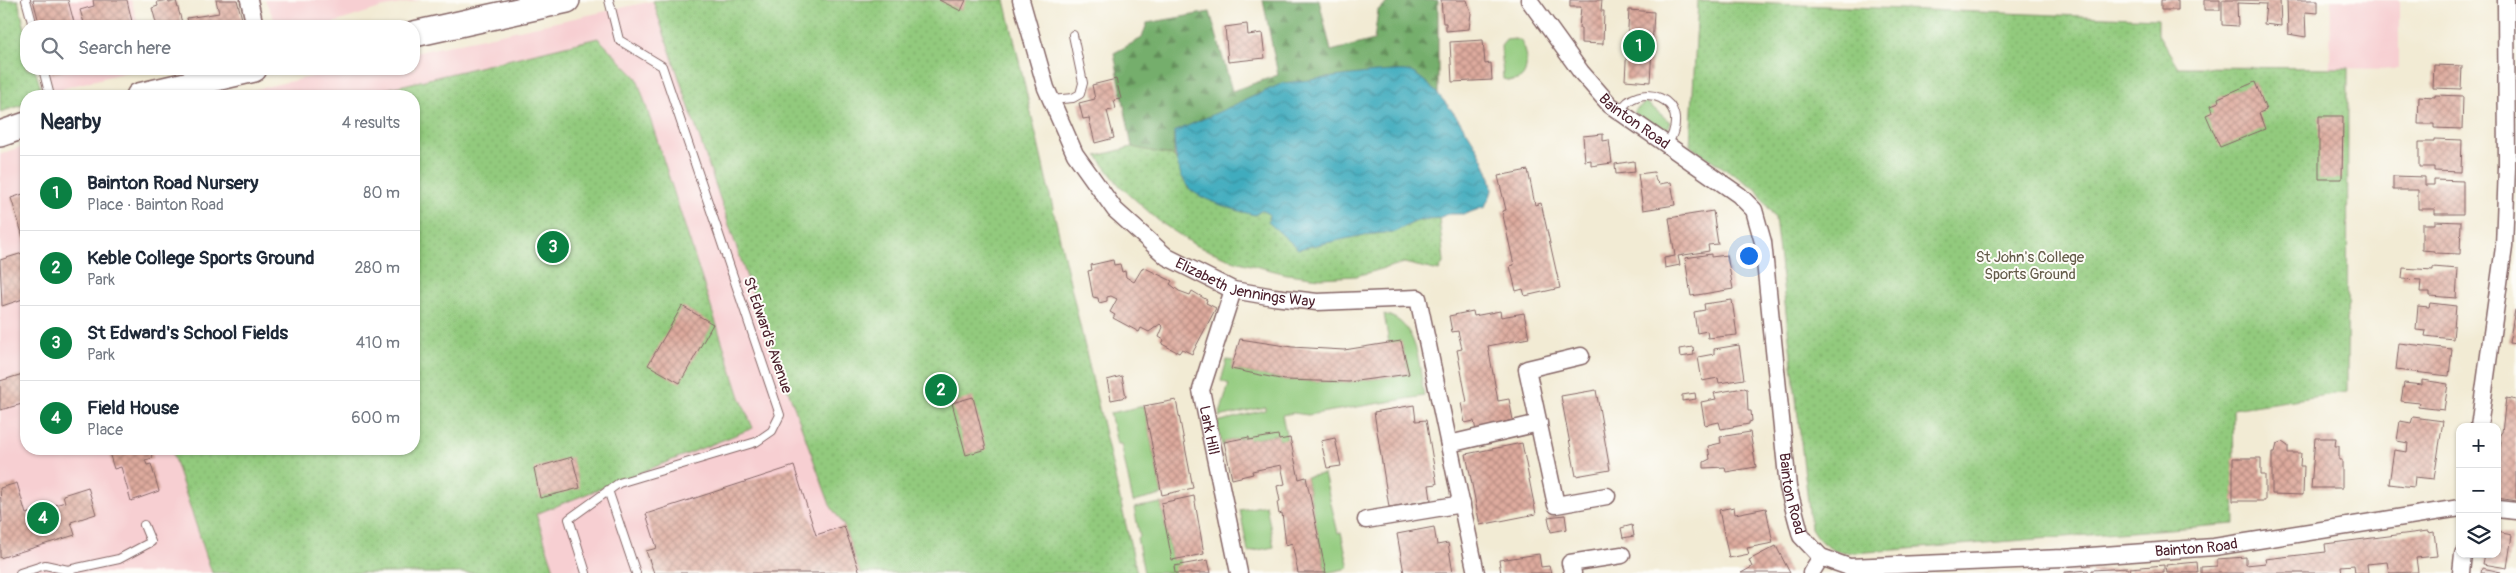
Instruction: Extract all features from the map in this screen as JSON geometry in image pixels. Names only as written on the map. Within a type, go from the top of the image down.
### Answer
[{"type":"main road","points":[[420,32],[528,4],[567,0]]},
{"type":"main road","points":[[164,90],[228,75]]},
{"type":"main road","points":[[0,134],[20,127]]},
{"type":"street","points":[[249,0],[254,20]]},
{"type":"street","name":"Elizabeth Jennings Way","points":[[1021,0],[1052,100],[1075,154],[1116,210],[1167,258],[1233,290],[1317,302],[1418,298],[1476,573]]},
{"type":"street","name":"Bainton Road","points":[[1529,0],[1581,72],[1610,105],[1739,195],[1754,210],[1763,242],[1788,487],[1802,536],[1821,557],[1850,567],[2062,558],[2204,548],[2456,509]]},
{"type":"street","points":[[2480,423],[2510,247],[2507,167],[2506,0]]},
{"type":"street","name":"Lark Hill","points":[[1233,290],[1201,390],[1239,573]]},
{"type":"street","points":[[1581,356],[1527,369],[1556,505],[1607,496]]},
{"type":"street","points":[[1449,444],[1539,423]]},
{"type":"street","points":[[1366,520],[1462,504]]},
{"type":"street","points":[[2501,509],[2516,511]]},
{"type":"street","points":[[1573,573],[1570,563],[1622,554]]},
{"type":"street","points":[[1811,573],[1821,557]]},
{"type":"street","points":[[2461,573],[2463,558]]},
{"type":"lane","points":[[26,0],[31,20]]},
{"type":"lane","name":"St Edward's Avenue","points":[[586,573],[569,519],[619,482],[756,442],[772,431],[780,415],[662,66],[619,40],[609,0]]},
{"type":"lane","points":[[1052,100],[1073,98],[1080,94],[1083,83],[1073,35]]},
{"type":"lane","points":[[45,75],[48,90]]},
{"type":"lane","points":[[1620,112],[1627,102],[1637,97],[1649,95],[1662,98],[1671,105],[1676,120],[1674,135],[1667,145]]},
{"type":"lane","points":[[608,490],[636,573]]},
{"type":"lane","points":[[20,573],[45,565],[68,570],[120,559],[151,542],[144,526]]},
{"type":"shaded area","points":[[32,0],[131,0],[137,20],[37,20]]},
{"type":"shaded area","points":[[265,0],[421,0],[380,8],[343,20],[274,19]]},
{"type":"shaded area","points":[[2331,0],[2399,0],[2399,69],[2330,68]]},
{"type":"shaded area","points":[[653,1],[746,275],[830,505],[844,526],[860,573],[0,573],[0,154],[20,147],[20,455],[420,455],[420,90],[252,90],[319,75],[420,75],[420,52]]},
{"type":"shaded area","points":[[49,75],[115,75],[57,90],[53,90]]},
{"type":"green space","points":[[0,0],[18,0],[23,20],[20,20],[20,75],[37,75],[41,90],[20,90],[20,106],[0,112]]},
{"type":"green space","points":[[1005,0],[1137,573],[860,573],[844,526],[830,505],[746,275],[653,1]]},
{"type":"green space","points":[[1263,0],[1319,0],[1331,51],[1374,40],[1378,10],[1391,0],[1438,0],[1438,94],[1410,72],[1224,111],[1174,132],[1174,156],[1132,147],[1114,53],[1142,38],[1147,23],[1210,12],[1232,91],[1278,75]]},
{"type":"green space","name":"St John's College Sports Ground","points":[[1698,1],[2158,19],[2158,34],[2178,67],[2348,68],[2347,392],[2233,409],[2235,524],[1854,553],[1834,550],[1824,544],[1811,528],[1775,218],[1756,189],[1690,146]]},
{"type":"green space","points":[[598,38],[637,78],[740,397],[753,428],[536,514],[555,573],[212,573],[173,455],[420,455],[420,90],[383,90]]},
{"type":"green space","points":[[1515,39],[1521,41],[1526,63],[1523,76],[1512,81],[1503,79],[1501,46],[1506,40]]},
{"type":"green space","points":[[1646,102],[1670,122],[1668,130],[1663,134],[1633,112]]},
{"type":"green space","points":[[1132,147],[1174,156],[1188,188],[1255,215],[1262,210],[1269,214],[1364,235],[1394,232],[1419,220],[1439,218],[1444,261],[1439,271],[1404,263],[1356,276],[1320,278],[1287,274],[1235,261],[1195,245],[1160,222],[1119,185],[1097,156]]},
{"type":"green space","points":[[1384,314],[1396,319],[1411,336],[1418,359],[1424,396],[1308,415],[1293,413],[1282,415],[1287,439],[1279,440],[1277,435],[1249,440],[1248,437],[1224,442],[1224,445],[1222,445],[1217,422],[1265,410],[1265,407],[1219,417],[1229,384],[1221,381],[1227,360],[1234,361],[1232,369],[1285,380],[1349,382],[1409,374],[1401,342],[1389,343]]},
{"type":"green space","points":[[1144,406],[1162,495],[1133,502],[1121,444],[1117,444],[1110,413]]},
{"type":"green space","points":[[1324,474],[1338,533],[1341,532],[1349,568],[1326,573],[1306,477]]},
{"type":"green space","points":[[1161,503],[1172,560],[1179,559],[1181,565],[1175,573],[1144,573],[1137,538],[1140,537],[1134,508]]},
{"type":"green space","points":[[1266,505],[1274,547],[1248,552],[1240,510]]},
{"type":"water","points":[[1376,72],[1411,72],[1422,79],[1448,106],[1473,142],[1490,176],[1492,191],[1485,207],[1465,214],[1447,214],[1439,218],[1419,220],[1394,232],[1364,235],[1298,249],[1268,222],[1269,214],[1262,210],[1255,215],[1219,204],[1193,192],[1184,181],[1176,160],[1174,132],[1283,83]]},
{"type":"building","points":[[33,0],[68,0],[73,20],[38,20]]},
{"type":"building","points":[[93,0],[127,0],[132,20],[83,20],[80,10],[94,6]]},
{"type":"building","points":[[168,0],[169,3],[176,1],[181,20],[155,20],[152,8],[158,6],[157,2]]},
{"type":"building","points":[[216,0],[237,0],[242,20],[188,20],[187,18],[219,13]]},
{"type":"building","points":[[939,0],[966,0],[961,11]]},
{"type":"building","points":[[1441,0],[1467,0],[1471,13],[1469,29],[1446,31],[1446,23],[1443,23]]},
{"type":"building","points":[[1570,0],[1602,0],[1601,11],[1604,11],[1603,44],[1581,43],[1581,28],[1579,28],[1581,7],[1570,7]]},
{"type":"building","points":[[2161,0],[2178,0],[2178,10],[2161,10]]},
{"type":"building","points":[[2204,0],[2220,0],[2220,10],[2204,10]]},
{"type":"building","points":[[2222,0],[2280,0],[2281,26],[2264,24],[2266,4],[2237,3],[2238,26],[2222,25]]},
{"type":"building","points":[[2287,0],[2318,0],[2318,13],[2305,12],[2306,37],[2288,34]]},
{"type":"building","points":[[1629,10],[1654,12],[1650,82],[1625,80]]},
{"type":"building","points":[[1247,24],[1248,35],[1262,33],[1265,58],[1228,62],[1225,27]]},
{"type":"building","points":[[1483,40],[1485,64],[1491,63],[1492,80],[1452,82],[1450,42]]},
{"type":"building","points":[[2434,65],[2462,66],[2461,89],[2433,88]]},
{"type":"building","points":[[1116,79],[1121,99],[1114,100],[1116,109],[1107,111],[1114,138],[1095,143],[1089,118],[1083,119],[1079,103],[1095,99],[1092,85]]},
{"type":"building","points":[[2255,82],[2266,110],[2259,113],[2265,129],[2220,147],[2206,115],[2213,112],[2211,105],[2219,102],[2218,98]]},
{"type":"building","points":[[2435,95],[2463,96],[2462,129],[2434,128],[2434,124],[2418,124],[2419,96],[2435,97]]},
{"type":"building","points":[[2319,116],[2343,116],[2342,179],[2319,179]]},
{"type":"building","points":[[1603,134],[1603,141],[1609,140],[1612,163],[1591,166],[1591,160],[1585,161],[1583,136]]},
{"type":"building","points":[[2434,139],[2462,140],[2461,172],[2434,171],[2434,167],[2419,167],[2419,142],[2434,142]]},
{"type":"building","points":[[1634,161],[1635,172],[1616,174],[1615,164]]},
{"type":"building","points":[[1528,170],[1535,205],[1541,203],[1560,288],[1525,296],[1523,289],[1516,291],[1510,266],[1514,265],[1502,211],[1506,210],[1498,176]]},
{"type":"building","points":[[1654,172],[1656,181],[1659,184],[1671,182],[1675,205],[1643,210],[1638,174]]},
{"type":"building","points":[[2393,176],[2425,177],[2425,185],[2434,185],[2434,180],[2463,181],[2463,214],[2435,214],[2435,209],[2418,209],[2418,190],[2393,190]]},
{"type":"building","points":[[20,195],[20,227],[11,198]]},
{"type":"building","points":[[1713,211],[1718,244],[1708,245],[1709,251],[1678,256],[1680,265],[1665,268],[1664,258],[1675,256],[1669,218]]},
{"type":"building","points":[[2435,221],[2461,222],[2460,254],[2434,253],[2434,251],[2422,250],[2422,224],[2435,224]]},
{"type":"building","points":[[20,254],[20,300],[2,306],[0,260]]},
{"type":"building","points":[[1711,254],[1711,257],[1727,255],[1733,289],[1691,296],[1685,258]]},
{"type":"building","points":[[1113,260],[1114,265],[1120,264],[1122,272],[1125,271],[1126,277],[1134,282],[1143,267],[1172,281],[1170,284],[1179,291],[1190,295],[1192,291],[1207,300],[1206,303],[1216,308],[1192,354],[1182,349],[1179,353],[1162,344],[1164,340],[1159,337],[1163,327],[1160,324],[1149,332],[1141,328],[1139,332],[1113,318],[1115,315],[1110,312],[1117,299],[1111,296],[1107,297],[1107,301],[1099,303],[1098,298],[1093,297],[1088,271],[1092,270],[1091,265]]},
{"type":"building","points":[[2433,267],[2458,269],[2456,298],[2430,296],[2430,292],[2420,292],[2421,280],[2402,279],[2403,268],[2433,270]]},
{"type":"building","points":[[1732,300],[1737,335],[1708,338],[1707,331],[1697,333],[1694,312],[1705,310],[1704,304]]},
{"type":"building","points":[[2430,303],[2456,306],[2453,339],[2425,336],[2426,331],[2416,330],[2418,306],[2429,307]]},
{"type":"building","points":[[682,306],[713,324],[680,383],[648,365]]},
{"type":"building","points":[[2516,310],[2516,344],[2509,343]]},
{"type":"building","points":[[1473,311],[1474,316],[1500,311],[1501,317],[1524,313],[1529,338],[1488,346],[1498,401],[1509,399],[1513,420],[1504,422],[1504,425],[1476,431],[1474,421],[1465,423],[1461,403],[1467,402],[1457,350],[1462,349],[1458,331],[1452,332],[1449,316]]},
{"type":"building","points":[[1240,339],[1292,347],[1344,350],[1401,341],[1409,374],[1349,382],[1285,380],[1231,369]]},
{"type":"building","points":[[2399,343],[2452,349],[2449,376],[2396,370]]},
{"type":"building","points":[[1739,345],[1744,379],[1719,383],[1718,378],[1702,381],[1698,357],[1714,354],[1714,349]]},
{"type":"building","points":[[1693,347],[1694,355],[1680,357],[1679,349]]},
{"type":"building","points":[[20,375],[20,405],[0,410],[0,381]]},
{"type":"building","points":[[1122,376],[1126,397],[1111,400],[1107,380]]},
{"type":"building","points":[[2422,380],[2448,384],[2444,410],[2418,407],[2419,403],[2401,401],[2404,383],[2422,385]]},
{"type":"building","points":[[1747,389],[1748,411],[1751,411],[1752,421],[1749,424],[1721,429],[1719,422],[1705,425],[1701,402],[1716,399],[1714,393]]},
{"type":"building","points":[[1596,390],[1610,470],[1576,476],[1561,396]]},
{"type":"building","points":[[1695,393],[1696,399],[1682,401],[1682,395]]},
{"type":"building","points":[[973,397],[986,449],[966,455],[952,403]]},
{"type":"building","points":[[2506,398],[2516,400],[2516,501],[2501,499],[2502,432]]},
{"type":"building","points":[[1176,400],[1193,488],[1162,495],[1144,406]]},
{"type":"building","points":[[1414,405],[1416,421],[1426,420],[1437,484],[1429,485],[1431,500],[1389,507],[1374,412]]},
{"type":"building","points":[[2413,417],[2443,421],[2434,479],[2415,477],[2414,487],[2389,484],[2394,450],[2407,452],[2408,443],[2397,441],[2400,421],[2411,423]]},
{"type":"building","points":[[1750,432],[1756,467],[1726,472],[1725,467],[1704,468],[1704,462],[1710,459],[1708,446],[1721,443],[1720,437]]},
{"type":"building","points":[[1278,435],[1279,440],[1290,438],[1299,479],[1306,477],[1326,573],[1298,573],[1292,543],[1286,545],[1282,513],[1279,514],[1277,502],[1280,501],[1277,486],[1285,484],[1281,465],[1252,471],[1253,474],[1232,479],[1224,442],[1249,437],[1249,440]]},
{"type":"building","points":[[1335,438],[1341,466],[1327,468],[1321,441]]},
{"type":"building","points":[[2315,438],[2336,438],[2335,446],[2339,446],[2339,460],[2342,460],[2342,488],[2311,488]]},
{"type":"building","points":[[2282,442],[2288,446],[2288,453],[2301,453],[2300,466],[2304,466],[2303,495],[2272,494],[2272,452],[2275,452],[2277,444]]},
{"type":"building","points":[[1522,443],[1536,514],[1480,525],[1466,454]]},
{"type":"building","points":[[110,455],[152,455],[153,458],[145,460],[147,465],[151,464],[159,491],[131,501],[121,467],[114,469]]},
{"type":"building","points":[[572,457],[580,488],[540,498],[534,468]]},
{"type":"building","points":[[2233,458],[2261,458],[2261,475],[2265,475],[2265,501],[2233,501]]},
{"type":"building","points":[[794,466],[816,535],[844,526],[860,573],[654,573],[646,551],[657,548],[646,514]]},
{"type":"building","points":[[17,483],[26,514],[65,502],[63,495],[88,487],[96,514],[71,522],[75,535],[0,558],[0,522],[2,522],[0,488]]},
{"type":"building","points":[[1194,496],[1204,554],[1172,560],[1161,503]]},
{"type":"building","points":[[1734,507],[1735,514],[1766,508],[1773,543],[1747,548],[1749,554],[1729,558],[1719,510]]},
{"type":"building","points":[[1565,515],[1567,529],[1551,532],[1548,517]]},
{"type":"building","points":[[1632,525],[1634,536],[1623,538],[1621,528]]},
{"type":"building","points":[[1434,527],[1437,545],[1448,543],[1453,573],[1404,573],[1397,534]]},
{"type":"building","points":[[2428,531],[2429,533],[2434,532],[2437,556],[2416,558],[2418,572],[2389,573],[2387,562],[2367,564],[2368,573],[2355,573],[2354,565],[2341,566],[2342,573],[2201,573],[2201,567],[2217,566],[2217,559],[2246,557],[2246,565],[2266,563],[2265,559],[2326,552],[2325,544]]},
{"type":"building","points":[[2501,533],[2512,535],[2507,568],[2483,564],[2484,558],[2501,558]]},
{"type":"building","points":[[1776,546],[1790,573],[1741,573],[1752,567],[1749,560]]},
{"type":"building","points":[[1539,554],[1541,567],[1549,566],[1551,573],[1501,573],[1499,560]]},
{"type":"building","points":[[1208,560],[1211,573],[1175,573],[1174,566]]},
{"type":"building","points":[[2197,562],[2198,573],[2167,573],[2166,565]]},
{"type":"building","points":[[2164,565],[2164,573],[2131,573],[2130,568]]},
{"type":"building","points":[[2128,568],[2128,573],[2092,573],[2092,570]]},
{"type":"building","points":[[2482,568],[2501,572],[2481,573]]},
{"type":"building","points":[[2088,570],[2089,573],[2065,573],[2065,572]]},
{"type":"place","name":"Bainton Road Nursery","points":[[1639,46]]},
{"type":"place","name":"St Edward's School Fields","points":[[553,247]]},
{"type":"place","name":"Keble College Sports Ground","points":[[941,390]]},
{"type":"place","name":"Field House","points":[[43,518]]}]
